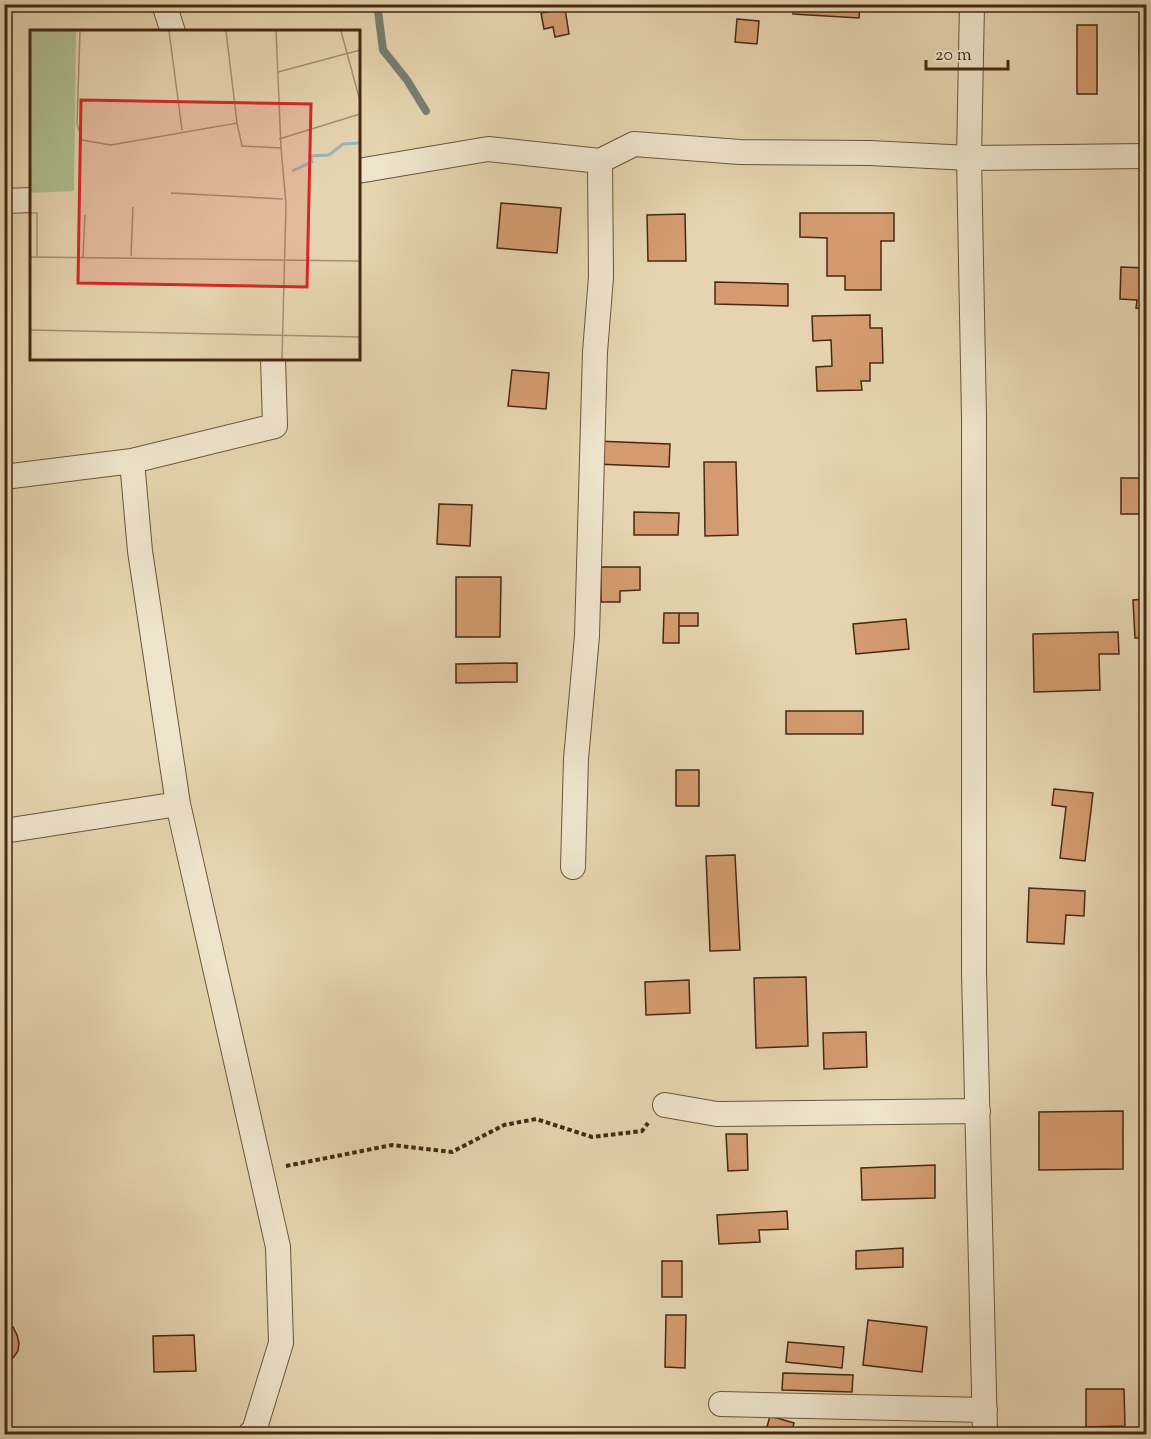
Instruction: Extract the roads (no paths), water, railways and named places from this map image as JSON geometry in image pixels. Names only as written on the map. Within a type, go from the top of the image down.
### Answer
[{"type":"street","points":[[164,4],[172,30]]},
{"type":"street","points":[[972,4],[969,158],[974,417],[974,972],[986,1434]]},
{"type":"street","points":[[360,171],[488,149],[600,162],[634,144],[740,152],[870,153],[969,158],[1146,156]]},
{"type":"street","points":[[573,867],[576,759],[587,636],[595,352],[602,277],[600,162]]},
{"type":"street","points":[[4,201],[30,200]]},
{"type":"street","points":[[4,477],[132,460],[275,426],[273,360]]},
{"type":"street","points":[[132,460],[140,551],[178,804],[278,1247],[281,1343],[254,1431],[250,1434]]},
{"type":"street","points":[[4,831],[178,804]]},
{"type":"street","points":[[665,1105],[717,1114],[978,1111]]},
{"type":"street","points":[[721,1404],[985,1410]]},
{"type":"waterway","points":[[374,4],[378,11],[383,50],[407,80],[426,111]]}]
